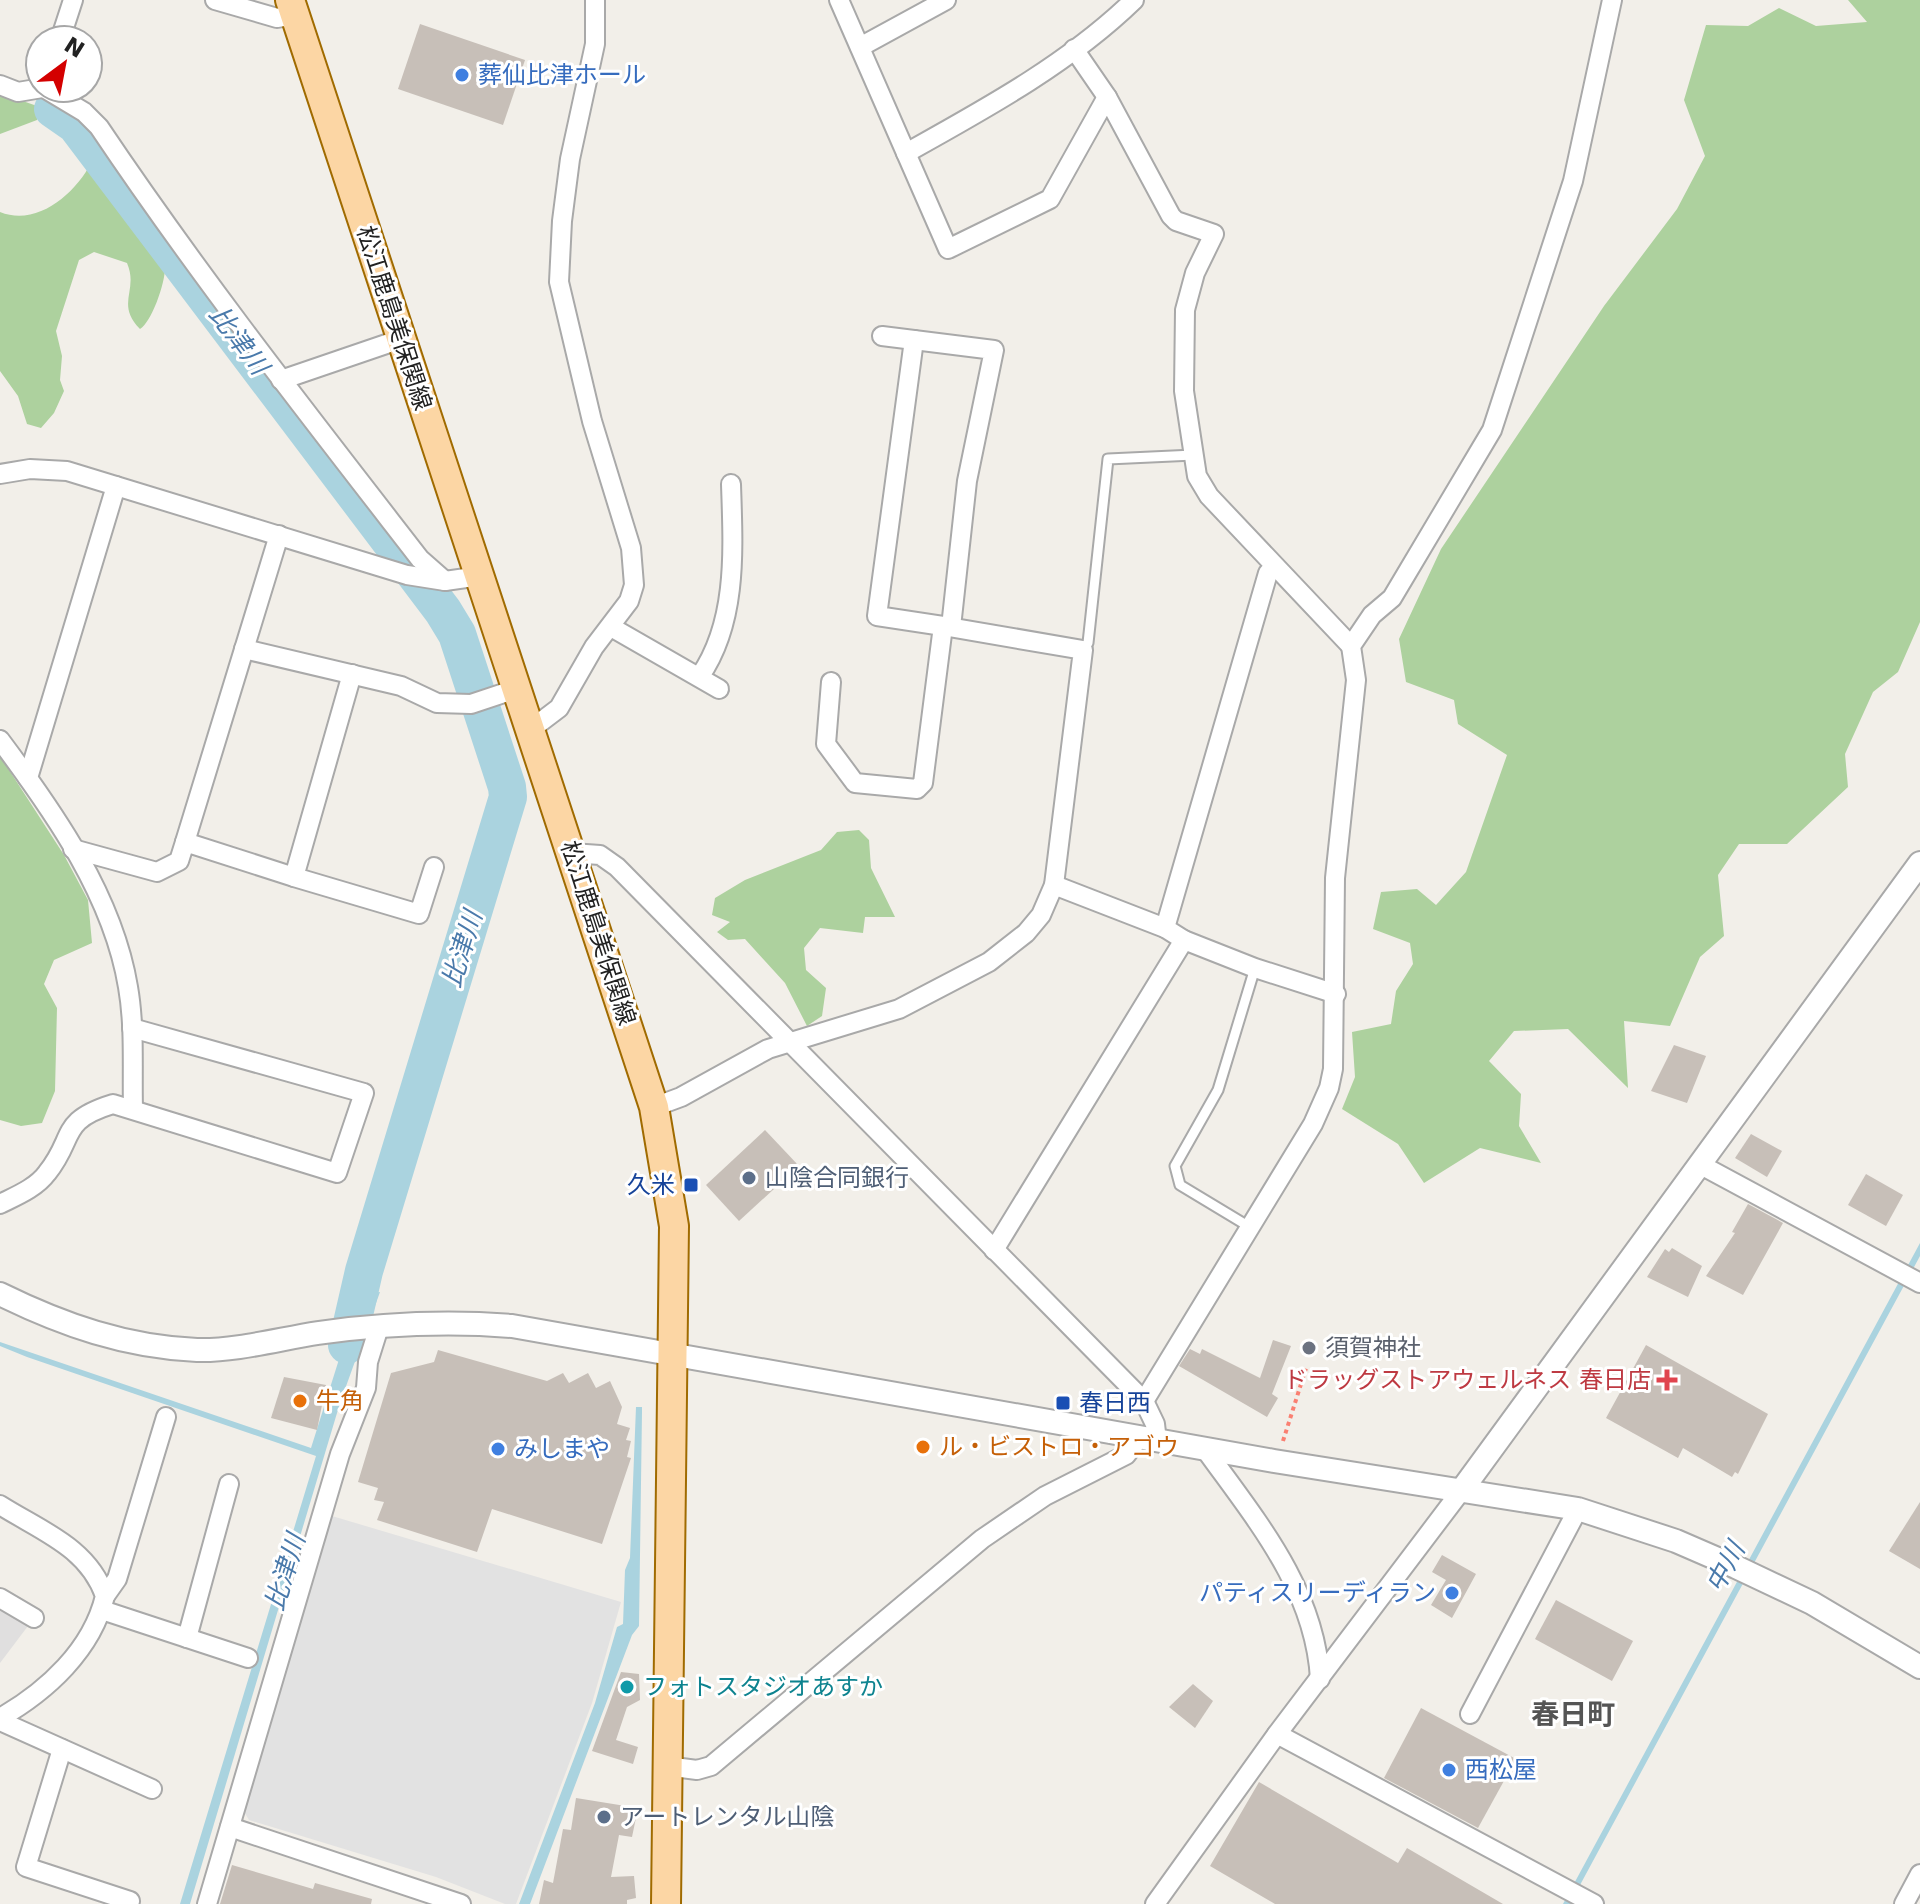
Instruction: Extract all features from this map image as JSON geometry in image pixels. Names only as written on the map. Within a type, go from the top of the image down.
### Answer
[{"type":"main road","name":"松江鹿島美保関線","points":[[293,8],[654,1107],[674,1226],[666,1904]]},
{"type":"street","points":[[65,24],[73,0]]},
{"type":"street","points":[[215,0],[277,18],[293,8]]},
{"type":"street","points":[[530,730],[559,708],[594,647],[629,601],[634,585],[631,548],[592,421],[559,282],[558,256],[570,159],[595,44],[595,0]]},
{"type":"street","points":[[839,0],[948,249],[1050,199],[1107,97]]},
{"type":"street","points":[[860,47],[946,0]]},
{"type":"street","points":[[906,153],[991,106],[1074,49],[1134,0]]},
{"type":"street","points":[[1351,646],[1372,615],[1392,598],[1492,430],[1573,181],[1612,0]]},
{"type":"street","points":[[1074,49],[1107,97],[1171,216],[1176,221],[1214,234],[1195,273],[1185,310],[1184,391],[1202,486],[1351,646],[1356,680],[1335,878],[1336,994],[1329,1088],[1313,1124],[1144,1401]]},
{"type":"street","points":[[0,85],[24,91]]},
{"type":"street","points":[[70,104],[99,127],[190,259],[439,580]]},
{"type":"street","points":[[831,682],[826,744],[855,783],[917,789],[923,783],[962,511],[994,350],[882,336]]},
{"type":"street","points":[[281,380],[401,339]]},
{"type":"street","points":[[654,1107],[681,1097],[768,1049],[899,1009],[989,962],[1034,924],[1054,885],[1083,650],[877,616],[914,340]]},
{"type":"street","points":[[0,474],[51,469],[407,575],[439,580],[480,576]]},
{"type":"street","points":[[700,676],[713,657],[733,572],[731,484]]},
{"type":"street","points":[[28,778],[116,486]]},
{"type":"street","points":[[73,849],[157,872],[179,861],[279,535]]},
{"type":"street","points":[[1165,928],[1247,635],[1268,573],[1275,567]]},
{"type":"street","points":[[611,627],[719,689]]},
{"type":"street","points":[[244,649],[401,686],[437,703],[480,701],[516,689]]},
{"type":"street","points":[[294,877],[352,674]]},
{"type":"street","points":[[0,740],[73,849],[102,905],[120,954],[132,1028],[133,1109]]},
{"type":"street","points":[[185,842],[419,914],[434,867]]},
{"type":"street","points":[[572,853],[600,855],[617,867],[1144,1401],[1155,1424],[1148,1439],[1126,1455],[1045,1496],[982,1539],[711,1766],[697,1770],[666,1766]]},
{"type":"street","points":[[1155,1904],[1277,1734],[1913,886],[1920,863]]},
{"type":"street","points":[[1054,885],[1165,928],[1184,940],[1255,968],[1336,994]]},
{"type":"street","points":[[994,1250],[1184,940]]},
{"type":"street","points":[[0,1204],[28,1189],[47,1173],[70,1127],[90,1111],[113,1104],[337,1173],[364,1093],[132,1028]]},
{"type":"street","points":[[1701,1165],[1910,1278]]},
{"type":"street","points":[[0,1294],[63,1323],[135,1344],[200,1350],[378,1327],[456,1322],[512,1326],[1274,1461],[1578,1509],[1663,1536],[1769,1582],[1920,1667]]},
{"type":"street","points":[[207,1904],[340,1454],[366,1388],[368,1362],[378,1327]]},
{"type":"street","points":[[152,1789],[0,1720],[70,1664],[89,1637],[117,1579],[166,1417]]},
{"type":"street","points":[[1205,1449],[1269,1540],[1296,1586],[1315,1633],[1320,1679]]},
{"type":"street","points":[[187,1638],[229,1484]]},
{"type":"street","points":[[0,1505],[68,1544],[87,1562],[103,1603],[187,1638],[248,1658]]},
{"type":"street","points":[[1470,1714],[1578,1509]]},
{"type":"street","points":[[0,1598],[34,1618]]},
{"type":"street","points":[[1277,1734],[1579,1896]]},
{"type":"street","points":[[62,1749],[26,1867],[130,1901]]},
{"type":"street","points":[[230,1827],[461,1904]]},
{"type":"street","points":[[1904,1904],[1920,1874]]},
{"type":"lane","points":[[1083,650],[1088,643],[1108,459],[1194,455]]},
{"type":"lane","points":[[1248,1226],[1180,1185],[1175,1166],[1218,1090],[1255,968]]},
{"type":"path","points":[[1274,1461],[1307,1365]]},
{"type":"shaded area","points":[[332,1516],[621,1602],[592,1703],[516,1904],[505,1904],[436,1877],[249,1820],[243,1810]]},
{"type":"shaded area","points":[[0,1598],[34,1618],[0,1663]]},
{"type":"green space","points":[[1848,0],[1920,0],[1920,622],[1898,672],[1873,692],[1845,754],[1848,787],[1787,844],[1739,844],[1718,875],[1724,936],[1700,957],[1670,1026],[1624,1021],[1628,1088],[1568,1029],[1514,1031],[1489,1061],[1521,1094],[1519,1126],[1541,1163],[1480,1148],[1424,1183],[1398,1144],[1342,1109],[1355,1077],[1352,1032],[1391,1024],[1396,991],[1413,964],[1410,943],[1373,929],[1381,892],[1417,889],[1436,905],[1466,872],[1507,755],[1458,724],[1454,700],[1406,682],[1399,639],[1441,549],[1604,306],[1677,209],[1705,156],[1684,100],[1706,25],[1748,26],[1779,8],[1816,26],[1867,22]]},
{"type":"green space","points":[[0,93],[24,104],[37,106],[37,120],[0,134]]},
{"type":"green space","points":[[91,163],[165,263],[164,279],[154,309],[140,329],[129,312],[131,281],[127,263],[94,252],[79,260],[56,331],[62,356],[60,380],[64,391],[54,413],[41,428],[27,424],[18,396],[0,371],[0,212],[28,215],[53,205],[75,186]]},
{"type":"green space","points":[[0,756],[64,855],[88,900],[92,943],[54,960],[44,984],[57,1008],[55,1091],[42,1123],[21,1126],[0,1120]]},
{"type":"green space","points":[[859,830],[869,840],[871,868],[895,917],[865,917],[863,933],[820,928],[804,948],[806,970],[826,988],[822,1016],[807,1026],[785,983],[745,939],[728,940],[717,932],[730,922],[712,915],[715,898],[745,880],[821,850],[837,832]]},
{"type":"water","points":[[1920,1243],[1920,1256],[1570,1904],[1563,1904]]},
{"type":"water","points":[[380,1292],[340,1403],[190,1904],[180,1904],[316,1456],[27,1357],[0,1346],[0,1342],[311,1448],[341,1353],[353,1295]]},
{"type":"water","points":[[636,1407],[642,1407],[639,1626],[632,1635],[530,1904],[519,1904],[595,1703],[617,1627],[623,1624],[625,1570],[630,1558]]},
{"type":"building","name":"葬仙比津ホール","points":[[420,24],[525,60],[503,125],[398,89]]},
{"type":"building","points":[[1674,1045],[1706,1056],[1687,1103],[1651,1091]]},
{"type":"building","name":"山陰合同銀行","points":[[765,1130],[799,1166],[739,1221],[706,1185]]},
{"type":"building","points":[[1751,1134],[1782,1151],[1767,1177],[1735,1158]]},
{"type":"building","points":[[1866,1174],[1903,1195],[1886,1226],[1848,1205]]},
{"type":"building","points":[[1748,1204],[1783,1223],[1743,1295],[1706,1276],[1735,1233],[1732,1232]]},
{"type":"building","points":[[1672,1248],[1702,1266],[1688,1297],[1647,1277],[1665,1249],[1669,1252]]},
{"type":"building","points":[[1273,1340],[1291,1346],[1272,1394],[1278,1398],[1267,1417],[1179,1366],[1190,1349],[1200,1354],[1202,1349],[1260,1378]]},
{"type":"building","name":"ドラッグストアウェルネス 春日店","points":[[1646,1345],[1768,1414],[1738,1474],[1735,1472],[1732,1477],[1683,1448],[1678,1458],[1606,1418]]},
{"type":"building","name":"みしまや","points":[[438,1350],[547,1381],[563,1373],[569,1383],[588,1373],[596,1388],[610,1381],[622,1407],[617,1424],[630,1428],[626,1440],[631,1441],[627,1457],[631,1458],[602,1544],[492,1509],[477,1552],[377,1520],[384,1502],[374,1500],[378,1488],[358,1482],[391,1373],[434,1362]]},
{"type":"building","name":"牛角","points":[[284,1377],[326,1385],[317,1430],[271,1418]]},
{"type":"building","points":[[1920,1502],[1920,1569],[1889,1551]]},
{"type":"building","name":"パティスリーディラン","points":[[1442,1555],[1476,1574],[1452,1618],[1431,1605],[1446,1580],[1432,1572]]},
{"type":"building","points":[[1556,1600],[1633,1641],[1612,1681],[1535,1639]]},
{"type":"building","points":[[621,1672],[639,1674],[640,1700],[627,1707],[616,1740],[638,1747],[633,1764],[592,1751]]},
{"type":"building","points":[[1193,1684],[1213,1701],[1195,1728],[1169,1707]]},
{"type":"building","name":"西松屋","points":[[1421,1708],[1516,1759],[1478,1828],[1384,1778]]},
{"type":"building","points":[[1259,1782],[1398,1863],[1407,1848],[1503,1904],[1275,1904],[1210,1866]]},
{"type":"building","points":[[576,1798],[638,1808],[632,1837],[619,1835],[611,1877],[634,1876],[636,1898],[627,1900],[627,1904],[539,1904],[544,1880],[553,1883],[563,1829],[571,1830]]},
{"type":"building","points":[[232,1865],[313,1889],[315,1883],[372,1899],[371,1904],[220,1904]]},
{"type":"waterway","name":"比津川","points":[[53,109],[76,125],[443,611],[457,634],[507,787],[508,797],[364,1271],[347,1345]]},
{"type":"place","name":"葬仙比津ホール","points":[[462,75]]},
{"type":"place","name":"山陰合同銀行","points":[[749,1178]]},
{"type":"place","name":"久米","points":[[691,1185]]},
{"type":"place","name":"須賀神社","points":[[1309,1348]]},
{"type":"place","name":"ドラッグストアウェルネス 春日店","points":[[1667,1380]]},
{"type":"place","name":"牛角","points":[[300,1401]]},
{"type":"place","name":"春日西","points":[[1063,1403]]},
{"type":"place","name":"ル・ビストロ・アゴウ","points":[[923,1447]]},
{"type":"place","name":"みしまや","points":[[498,1449]]},
{"type":"place","name":"パティスリーディラン","points":[[1452,1593]]},
{"type":"place","name":"フォトスタジオあすか","points":[[627,1687]]},
{"type":"place","name":"西松屋","points":[[1449,1770]]},
{"type":"place","name":"アートレンタル山陰","points":[[604,1817]]},
{"type":"district","name":"春日町","points":[[1573,1714]]},
{"type":"water label","name":"中川","points":[[1725,1567]]}]
